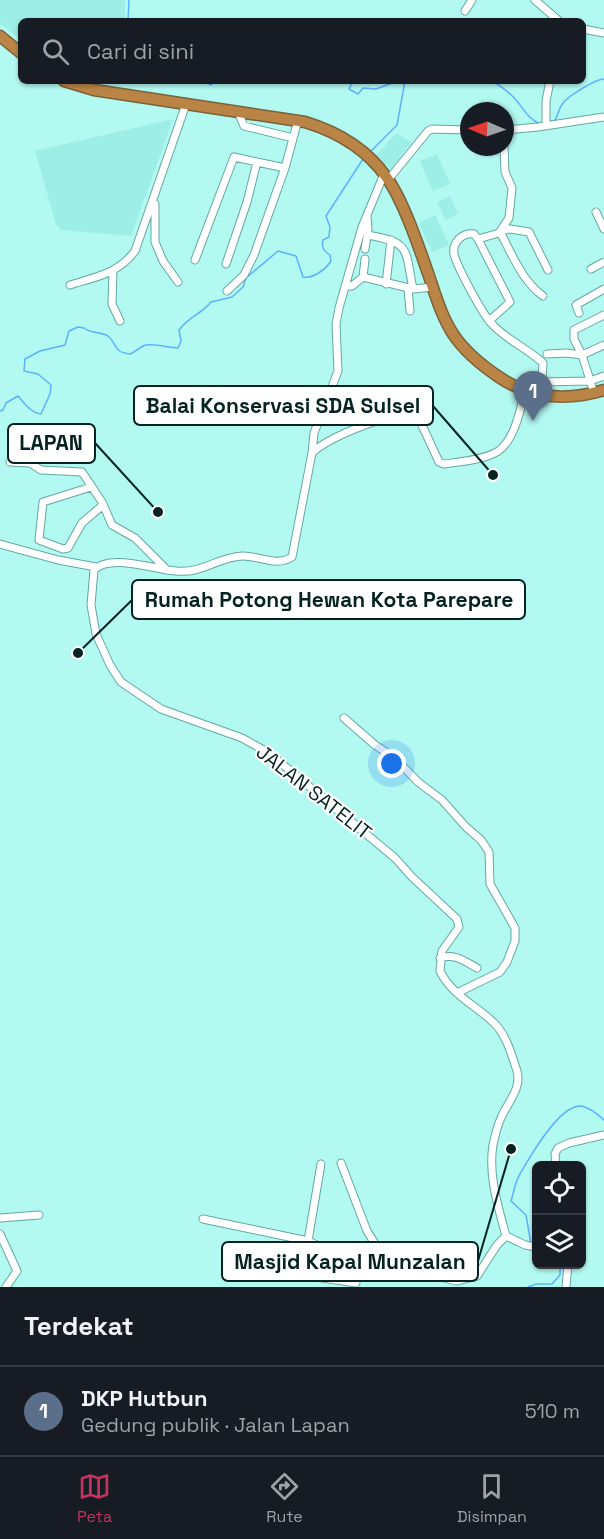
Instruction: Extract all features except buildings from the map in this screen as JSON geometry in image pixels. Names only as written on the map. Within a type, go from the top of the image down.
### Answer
[{"type":"highway","points":[[0,36],[18,51]]},
{"type":"highway","points":[[74,84],[94,90],[297,120],[331,131],[368,156],[386,177],[399,199],[453,334],[468,353],[500,378],[525,392],[567,397],[599,391]]},
{"type":"street","points":[[465,11],[472,0]]},
{"type":"street","points":[[535,0],[556,18]]},
{"type":"street","points":[[586,30],[604,33]]},
{"type":"street","points":[[546,126],[546,101],[549,84]]},
{"type":"street","points":[[70,285],[123,266],[135,251],[186,104]]},
{"type":"street","points":[[238,112],[244,126],[293,138]]},
{"type":"street","points":[[514,129],[604,117]]},
{"type":"street","points":[[227,291],[244,275],[254,255],[285,168],[297,120]]},
{"type":"street","points":[[0,544],[58,560],[96,567],[107,564],[133,563],[167,570],[189,571],[205,568],[227,558],[238,556],[251,556],[279,562],[291,558],[294,555],[317,421],[338,371],[336,324],[366,214],[386,177],[428,131],[432,129],[460,130]]},
{"type":"street","points":[[501,231],[509,218],[512,188],[505,172],[504,156]]},
{"type":"street","points":[[195,260],[234,157],[285,168]]},
{"type":"street","points":[[226,264],[247,202],[257,162]]},
{"type":"street","points":[[155,197],[155,242],[178,282]]},
{"type":"street","points":[[596,212],[604,229]]},
{"type":"street","points":[[366,214],[366,249]]},
{"type":"street","points":[[478,239],[508,229],[529,232],[548,270]]},
{"type":"street","points":[[501,231],[528,281],[543,296]]},
{"type":"street","points":[[489,321],[510,302],[478,239],[470,233],[460,237],[454,247],[455,255],[489,321],[521,348],[541,361],[543,368],[541,395]]},
{"type":"street","points":[[367,235],[399,243],[404,251],[410,289],[410,311]]},
{"type":"street","points":[[386,284],[391,240]]},
{"type":"street","points":[[345,286],[352,286],[363,277],[365,259]]},
{"type":"street","points":[[591,269],[604,262]]},
{"type":"street","points":[[113,271],[112,304],[120,321]]},
{"type":"street","points":[[363,277],[410,289],[433,287]]},
{"type":"street","points":[[579,313],[576,305],[604,289]]},
{"type":"street","points":[[599,391],[591,381],[574,339],[574,330],[604,315]]},
{"type":"street","points":[[547,354],[582,355],[604,345]]},
{"type":"street","points":[[542,382],[591,381],[604,376]]},
{"type":"street","points":[[312,453],[319,445],[366,426],[398,416],[410,416],[420,421],[435,457],[444,464],[489,455],[502,448],[516,426],[525,392]]},
{"type":"street","points":[[10,462],[30,463],[41,470],[83,473],[103,505],[112,525],[135,538],[167,570]]},
{"type":"street","points":[[91,487],[43,502],[38,540],[68,549],[82,523],[103,505]]},
{"type":"street","name":"JALAN SATELIT","points":[[96,567],[92,581],[91,605],[96,634],[110,665],[121,682],[161,709],[242,738],[269,753],[395,858],[459,922],[459,927],[442,951],[440,958]]},
{"type":"street","points":[[344,718],[375,745],[395,758],[418,782],[442,800],[481,840],[489,852],[490,884],[515,928],[515,941],[507,962],[500,972],[457,993]]},
{"type":"street","points":[[477,968],[450,955],[440,958],[442,975],[457,993],[485,1015],[501,1032],[518,1073],[518,1086],[501,1116],[492,1153],[494,1190],[506,1236]]},
{"type":"street","points":[[556,1161],[555,1154],[558,1148],[569,1143],[604,1135]]},
{"type":"street","points":[[341,1163],[368,1231],[387,1263]]},
{"type":"street","points":[[308,1241],[321,1164]]},
{"type":"street","points":[[0,1218],[39,1215]]},
{"type":"street","points":[[203,1219],[308,1241],[370,1269]]},
{"type":"street","points":[[0,1234],[17,1271],[6,1287]]},
{"type":"street","points":[[506,1236],[532,1246]]},
{"type":"street","points":[[316,1278],[355,1285],[370,1269],[387,1263],[460,1281],[477,1276],[497,1245],[506,1236]]},
{"type":"street","points":[[290,1260],[363,1276]]},
{"type":"street","points":[[566,1287],[568,1269]]},
{"type":"shaded area","points":[[0,0],[125,0],[125,18],[18,18],[18,38],[0,23]]},
{"type":"shaded area","points":[[173,119],[131,236],[61,230],[56,224],[35,151]]},
{"type":"shaded area","points":[[396,133],[411,142],[391,169],[376,156]]},
{"type":"shaded area","points":[[437,154],[450,184],[433,191],[420,161]]},
{"type":"shaded area","points":[[450,196],[458,214],[446,220],[437,202]]},
{"type":"shaded area","points":[[435,215],[449,245],[432,252],[419,223]]},
{"type":"waterway","points":[[128,18],[129,0]]},
{"type":"waterway","points":[[555,120],[560,107],[566,100],[576,92],[604,79]]},
{"type":"waterway","points":[[352,84],[349,89],[358,94],[363,88],[376,89],[390,84]]},
{"type":"waterway","points":[[370,152],[397,125],[404,84]]},
{"type":"waterway","points":[[497,84],[516,100],[529,117],[540,124]]},
{"type":"waterway","points":[[0,411],[6,403],[18,396],[31,410],[41,414],[50,394],[51,385],[38,374],[24,371],[25,359],[40,351],[65,345],[69,331],[78,327],[108,336],[118,350],[124,353],[130,354],[146,345],[178,348],[181,341],[179,330],[191,318],[211,302],[232,297],[243,287],[246,278],[278,251],[296,256],[303,277],[319,273],[331,261],[330,255],[322,245],[323,240],[329,237],[330,227],[326,216],[363,159]]},
{"type":"waterway","points":[[531,1244],[526,1215],[511,1201],[524,1166],[554,1123],[572,1108],[580,1106],[587,1108],[604,1120]]},
{"type":"waterway","points":[[528,1287],[536,1284],[552,1284],[560,1275],[560,1269]]},
{"type":"place","name":"DKP Hutbun","points":[[533,421]]},
{"type":"place","name":"Balai Konservasi SDA Sulsel","points":[[493,475]]},
{"type":"place","name":"LAPAN","points":[[158,512]]},
{"type":"place","name":"Rumah Potong Hewan Kota Parepare","points":[[78,653]]},
{"type":"place","name":"Masjid Kapal Munzalan","points":[[511,1149]]}]
